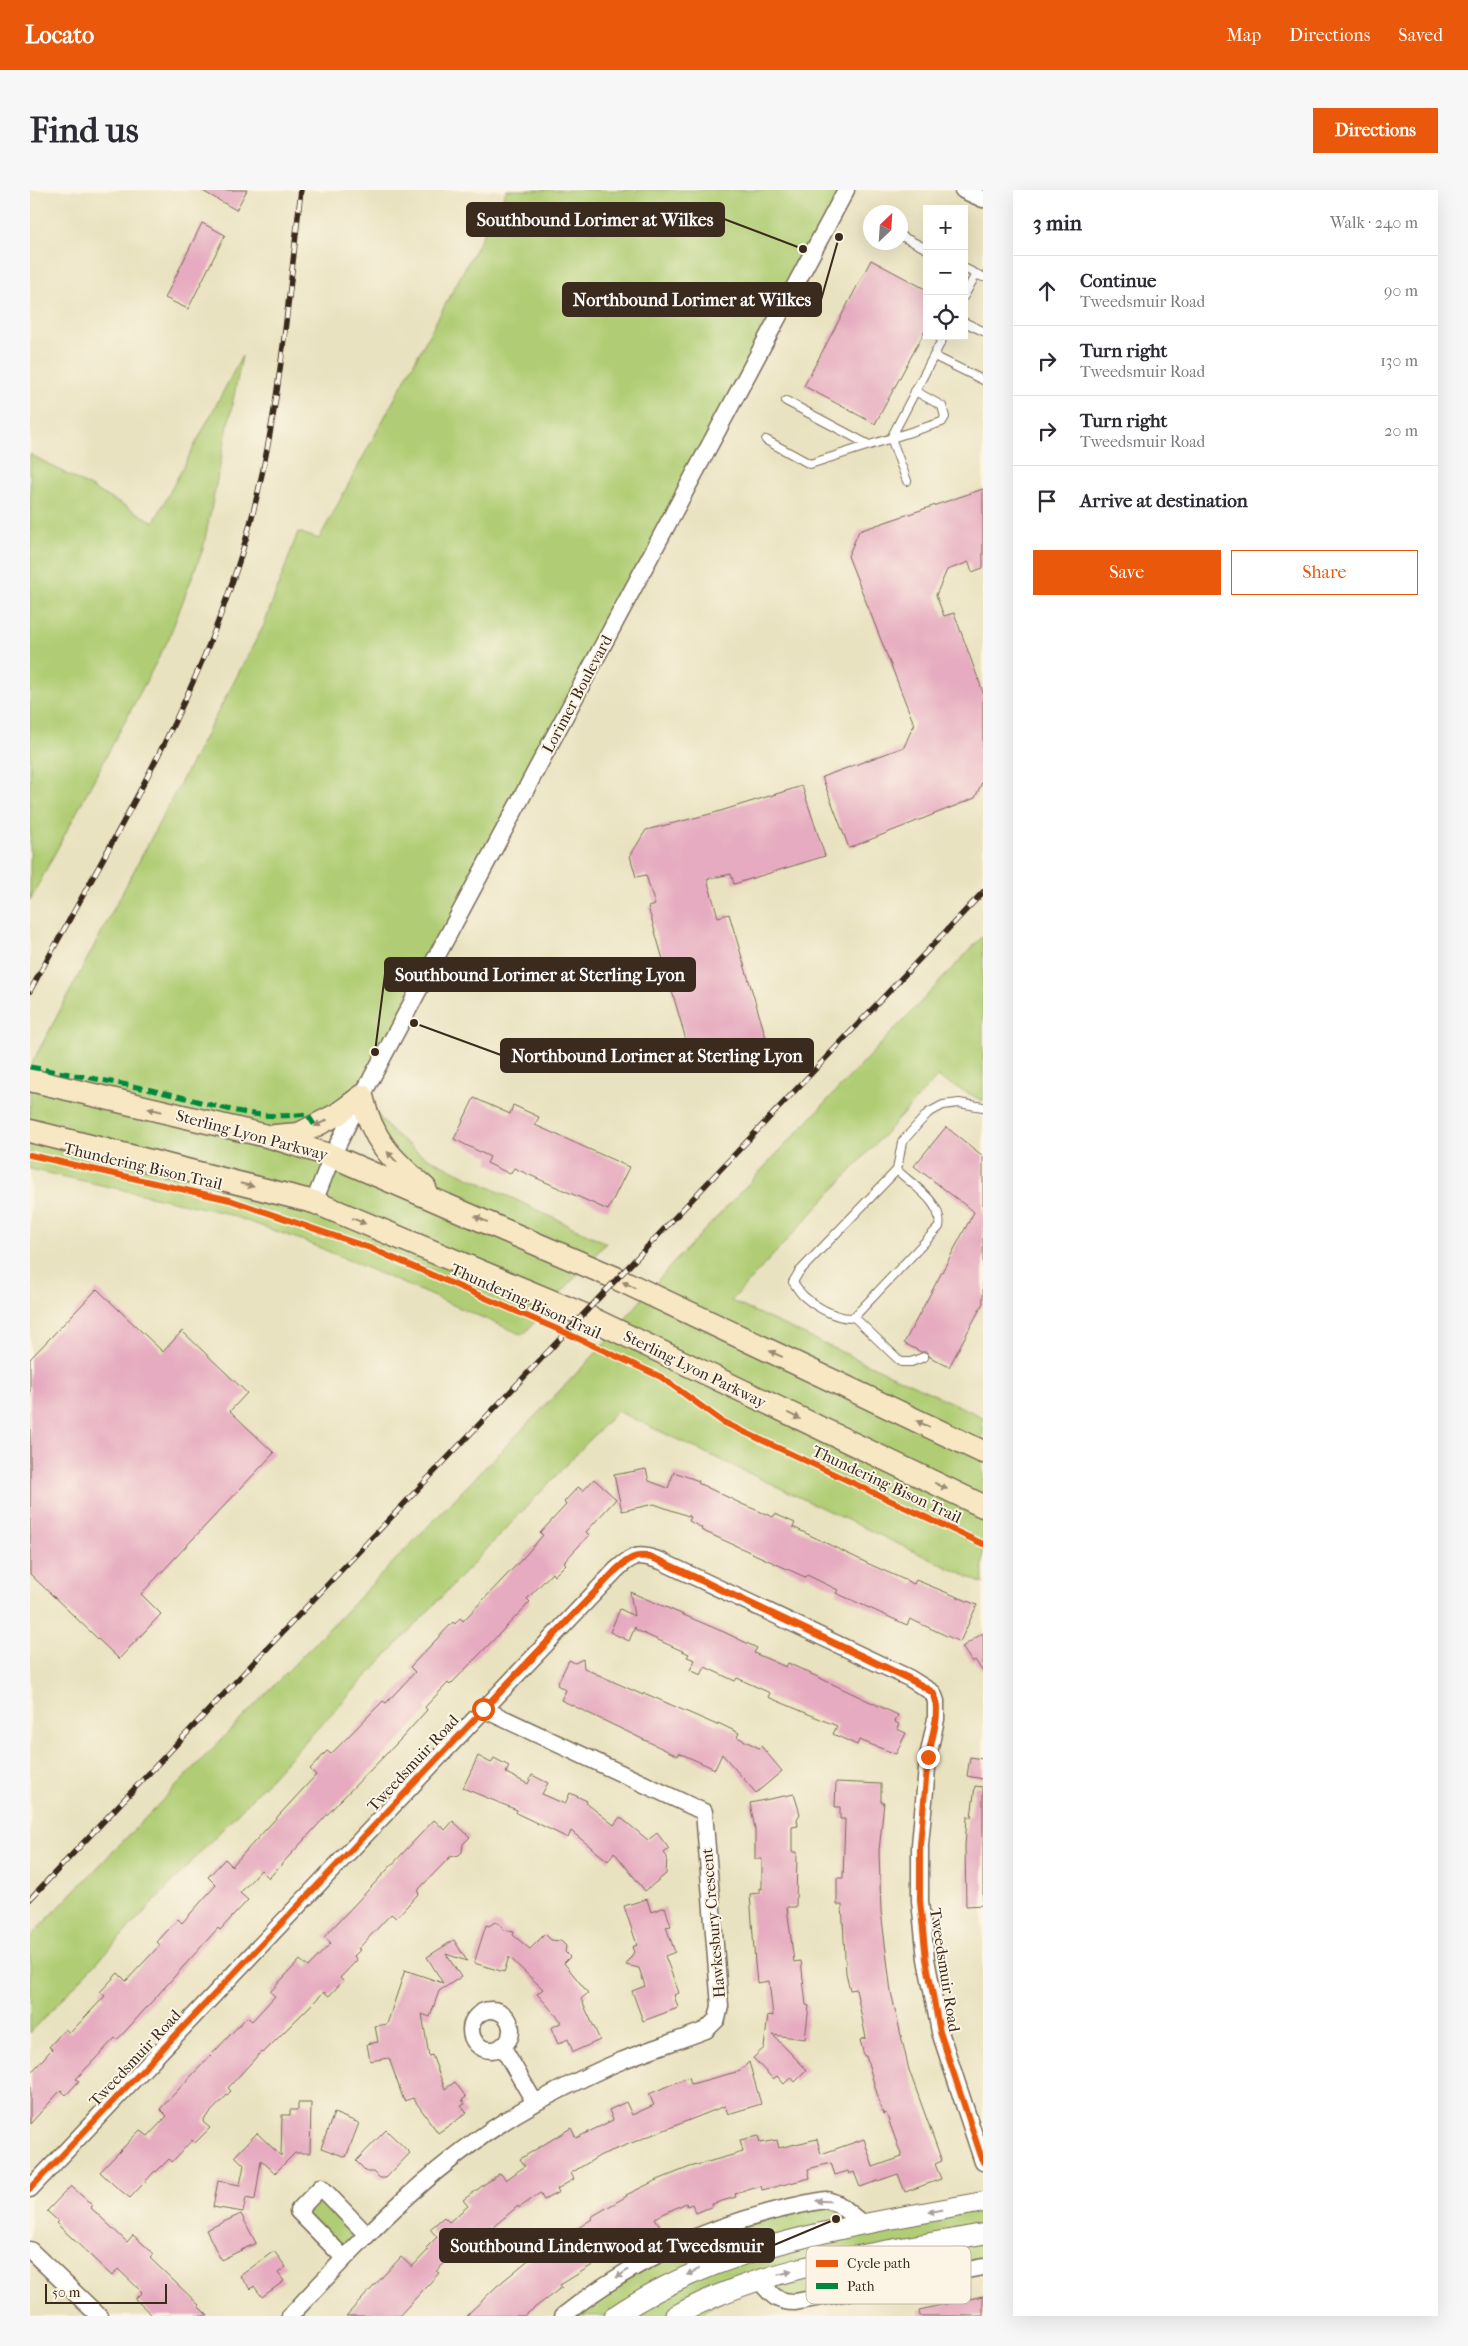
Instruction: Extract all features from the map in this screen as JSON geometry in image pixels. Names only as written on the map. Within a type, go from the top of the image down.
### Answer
[{"type":"main road","name":"Sterling Lyon Parkway","points":[[30,1080],[271,1137],[332,1156],[618,1279],[983,1452]]},
{"type":"main road","points":[[271,1137],[298,1134],[338,1114],[362,1096],[367,1119],[378,1142],[407,1172],[441,1202]]},
{"type":"main road","name":"Sterling Lyon Parkway","points":[[30,1131],[314,1202],[582,1314],[983,1506]]},
{"type":"street","name":"Lorimer Boulevard","points":[[314,1202],[332,1156],[362,1096],[846,190]]},
{"type":"street","points":[[963,190],[983,200]]},
{"type":"street","name":"Tweedsmuir Road","points":[[30,2189],[616,1570],[626,1561],[636,1556],[649,1556],[661,1560],[909,1678],[933,1693],[936,1701],[936,1719],[928,1757],[920,1845],[920,1901],[926,1959],[940,2032],[983,2162]]},
{"type":"street","name":"Hawkesbury Crescent","points":[[290,2316],[366,2234],[444,2164],[535,2103],[621,2061],[706,2030],[716,2019],[720,2006],[704,1812],[483,1709]]},
{"type":"street","points":[[502,2046],[535,2103]]},
{"type":"street","points":[[344,2258],[298,2211],[321,2187],[366,2234]]},
{"type":"street","points":[[563,2316],[586,2297],[632,2268],[693,2238],[747,2218],[827,2200],[838,2204],[864,2225]]},
{"type":"street","points":[[615,2316],[640,2299],[699,2269],[771,2245],[983,2202]]},
{"type":"street","points":[[917,2246],[983,2234]]},
{"type":"street","points":[[30,2250],[100,2316]]},
{"type":"street","points":[[675,2316],[696,2310],[758,2279],[806,2268]]},
{"type":"street","points":[[758,2279],[773,2296],[782,2302],[806,2300]]},
{"type":"lane","points":[[908,240],[923,248]]},
{"type":"lane","points":[[965,295],[979,275]]},
{"type":"lane","points":[[968,324],[983,331]]},
{"type":"lane","points":[[907,481],[891,438],[942,340]]},
{"type":"lane","points":[[934,356],[983,380]]},
{"type":"lane","points":[[766,440],[810,464],[942,422],[945,417],[942,406],[915,391]]},
{"type":"lane","points":[[786,401],[869,445]]},
{"type":"lane","points":[[897,1170],[934,1205],[941,1220],[939,1227],[854,1317],[840,1318],[806,1299],[793,1282],[799,1272],[897,1170],[902,1142],[928,1113],[943,1105],[959,1103],[983,1107]]},
{"type":"lane","points":[[854,1317],[901,1362],[911,1362],[924,1357]]},
{"type":"green space","points":[[507,190],[846,190],[362,1095],[390,1130],[420,1154],[606,1243],[523,1335],[304,1241],[221,1212],[30,1169],[30,1067],[264,625],[298,532],[319,539]],"holes":[[[367,1119],[439,1201],[273,1137]]]},
{"type":"green space","points":[[242,356],[203,549],[168,640],[30,900],[30,454],[154,522]]},
{"type":"green space","points":[[983,936],[983,1101],[937,1077],[731,1301],[983,1417],[983,1584],[617,1411],[30,2033],[30,1937],[600,1349],[665,1272]]},
{"type":"green space","points":[[321,2187],[366,2234],[344,2258],[298,2211]]},
{"type":"green space","points":[[815,2201],[864,2225],[983,2202],[983,2267],[971,2269],[971,2246],[806,2246],[806,2300],[795,2302],[758,2279],[696,2316],[563,2316],[632,2268]]},
{"type":"building","points":[[201,190],[247,190],[236,210]]},
{"type":"building","points":[[202,223],[225,235],[188,309],[165,298]]},
{"type":"building","points":[[871,260],[923,288],[923,334],[875,424],[804,386]]},
{"type":"building","points":[[983,489],[983,568],[972,572],[969,562],[947,570],[936,595],[944,616],[954,613],[983,692],[983,780],[975,798],[849,848],[822,777],[904,747],[914,724],[848,556],[859,531]]},
{"type":"building","points":[[802,786],[825,856],[734,884],[731,874],[707,879],[718,917],[729,914],[767,1041],[692,1061],[648,907],[655,905],[646,875],[636,877],[630,856],[646,830],[714,813]]},
{"type":"building","points":[[474,1098],[510,1114],[513,1105],[539,1117],[535,1125],[629,1167],[608,1210],[514,1168],[510,1174],[487,1163],[490,1157],[454,1139]]},
{"type":"building","points":[[946,1127],[983,1156],[983,1303],[949,1367],[930,1357],[927,1352],[921,1352],[904,1343],[974,1212],[914,1166]]},
{"type":"building","points":[[97,1289],[163,1352],[182,1331],[247,1393],[230,1411],[274,1453],[141,1594],[161,1614],[119,1659],[30,1574],[30,1359]]},
{"type":"building","points":[[646,1469],[649,1481],[668,1488],[674,1472],[699,1481],[698,1483],[744,1505],[773,1517],[775,1514],[795,1523],[793,1527],[869,1564],[914,1584],[916,1580],[977,1605],[960,1642],[910,1619],[907,1625],[836,1593],[838,1590],[807,1575],[805,1577],[701,1530],[702,1528],[689,1521],[691,1517],[654,1504],[622,1511],[614,1475]]},
{"type":"building","points":[[594,1479],[616,1499],[586,1532],[589,1535],[564,1562],[566,1564],[554,1576],[552,1573],[527,1599],[530,1602],[450,1685],[448,1683],[425,1707],[427,1710],[402,1738],[337,1804],[269,1878],[261,1870],[240,1893],[248,1900],[220,1930],[218,1928],[117,2040],[115,2038],[76,2079],[79,2081],[66,2095],[61,2090],[30,2124],[30,2074],[52,2049],[49,2047],[65,2029],[70,2033],[105,1996],[100,1992],[118,1973],[126,1981],[160,1945],[157,1942],[178,1919],[182,1923],[216,1885],[208,1877],[225,1859],[232,1866],[316,1775],[310,1769],[327,1751],[331,1754],[383,1701],[386,1703],[415,1672],[410,1667],[453,1622],[455,1624],[460,1618],[463,1621],[524,1557],[543,1535],[540,1533],[566,1505],[564,1502],[578,1487],[583,1491]]},
{"type":"building","points":[[630,1592],[757,1648],[754,1653],[786,1667],[788,1663],[898,1715],[895,1722],[899,1724],[897,1729],[906,1733],[896,1754],[859,1740],[857,1745],[833,1734],[837,1726],[768,1697],[770,1693],[737,1678],[735,1681],[705,1667],[701,1675],[690,1670],[695,1660],[687,1657],[689,1654],[636,1630],[635,1627],[629,1641],[610,1632],[620,1609],[634,1616]]},
{"type":"building","points":[[983,1633],[983,1672],[975,1660],[972,1662],[962,1647]]},
{"type":"building","points":[[583,1659],[584,1668],[590,1671],[643,1695],[644,1693],[739,1733],[737,1737],[759,1748],[761,1746],[782,1771],[756,1793],[722,1754],[715,1769],[679,1753],[678,1756],[561,1700],[566,1690],[557,1685],[569,1660],[575,1663]]},
{"type":"building","points":[[478,1756],[491,1763],[494,1758],[509,1766],[506,1773],[528,1784],[532,1775],[548,1783],[542,1794],[565,1804],[570,1793],[587,1801],[586,1803],[614,1825],[620,1817],[648,1840],[657,1833],[669,1849],[664,1853],[667,1857],[666,1874],[645,1891],[614,1852],[608,1861],[571,1831],[568,1838],[516,1813],[517,1810],[463,1788]]},
{"type":"building","points":[[970,1757],[983,1759],[983,1779],[967,1776]]},
{"type":"building","points":[[836,1782],[881,1784],[881,1802],[884,1802],[879,1851],[881,1911],[891,1992],[909,2070],[942,2161],[935,2164],[941,2179],[905,2192],[898,2174],[860,2187],[854,2172],[849,2174],[848,2171],[835,2175],[831,2163],[808,2169],[810,2178],[762,2190],[761,2186],[735,2194],[736,2197],[712,2204],[713,2206],[696,2213],[692,2204],[687,2206],[686,2203],[655,2218],[661,2228],[612,2253],[560,2285],[562,2287],[524,2316],[466,2316],[497,2286],[549,2243],[551,2246],[626,2195],[655,2181],[690,2167],[743,2152],[740,2140],[758,2136],[760,2143],[777,2140],[779,2148],[817,2139],[821,2154],[864,2139],[873,2167],[902,2157],[886,2113],[883,2114],[866,2056],[864,2056],[860,2040],[866,2038],[856,1989],[850,1990],[846,1973],[842,1905],[837,1905],[837,1878],[843,1878],[845,1819],[840,1819],[840,1807],[835,1807]]},
{"type":"building","points":[[975,1786],[983,1787],[983,1905],[966,1906],[965,1846],[967,1817],[971,1817]]},
{"type":"building","points":[[794,1794],[800,1814],[797,1819],[798,1826],[792,1827],[792,1852],[797,1852],[796,1907],[787,1907],[794,1962],[801,1961],[806,2005],[809,2006],[805,2039],[773,2035],[807,2070],[795,2082],[791,2077],[784,2084],[777,2076],[773,2079],[753,2058],[764,2048],[768,2015],[773,2016],[769,1981],[757,1983],[750,1894],[760,1893],[760,1888],[762,1889],[762,1859],[755,1859],[755,1829],[750,1803]]},
{"type":"building","points":[[434,1820],[445,1830],[453,1821],[470,1837],[463,1844],[462,1852],[459,1855],[450,1857],[417,1891],[419,1893],[396,1918],[391,1914],[358,1949],[360,1950],[354,1956],[357,1960],[340,1978],[343,1981],[329,1996],[324,1992],[263,2053],[261,2052],[228,2088],[231,2091],[204,2119],[203,2122],[210,2128],[195,2143],[192,2140],[172,2162],[169,2159],[130,2198],[115,2186],[100,2172],[140,2130],[148,2136],[167,2116],[160,2109],[247,2017],[252,2021],[275,1996],[270,1992],[300,1960],[308,1967],[331,1943],[324,1937]]},
{"type":"building","points":[[647,1899],[651,1912],[665,1907],[671,1926],[666,1927],[675,1952],[665,1956],[679,1993],[674,1995],[678,2008],[643,2021],[632,1991],[645,1986],[639,1968],[626,1965],[634,1952],[632,1947],[637,1945],[624,1906]]},
{"type":"building","points":[[495,1922],[500,1924],[504,1930],[514,1932],[513,1935],[530,1949],[545,1934],[551,1940],[561,1941],[566,1946],[565,1952],[570,1957],[564,1963],[588,1993],[581,1999],[600,2040],[573,2052],[568,2039],[558,2044],[551,2028],[562,2022],[537,1994],[543,1989],[509,1957],[504,1972],[474,1963],[486,1925],[489,1926]]},
{"type":"building","points":[[454,1940],[467,1961],[446,1954],[461,1977],[439,1991],[430,2017],[422,2014],[429,2056],[432,2055],[445,2089],[455,2082],[466,2097],[462,2100],[465,2104],[461,2106],[467,2113],[438,2133],[413,2098],[404,2101],[389,2058],[370,2061],[367,2044],[378,2042],[375,2026],[387,2024],[405,1970],[443,1983],[427,1957]]},
{"type":"building","points":[[749,2062],[761,2104],[728,2114],[725,2106],[601,2155],[571,2173],[574,2179],[557,2189],[559,2192],[544,2200],[540,2193],[519,2208],[518,2206],[492,2228],[490,2226],[473,2240],[472,2238],[436,2271],[439,2273],[399,2316],[346,2316],[401,2257],[412,2267],[437,2237],[430,2229],[444,2217],[449,2222],[468,2206],[463,2200],[500,2173],[506,2180],[525,2166],[520,2159],[571,2128],[576,2138],[613,2120],[609,2110],[626,2102],[632,2115],[654,2105],[649,2094],[689,2077],[691,2084],[740,2071]]},
{"type":"building","points":[[298,2103],[311,2103],[310,2153],[295,2153],[275,2173],[261,2160],[255,2200],[246,2198],[243,2212],[213,2207],[218,2181],[240,2185],[244,2165],[235,2156],[257,2133],[281,2156],[282,2115],[290,2115],[290,2110],[298,2110]]},
{"type":"building","points":[[334,2113],[359,2123],[346,2157],[321,2148]]},
{"type":"building","points":[[386,2130],[410,2153],[386,2178],[380,2178],[374,2172],[367,2172],[356,2161]]},
{"type":"building","points":[[71,2186],[127,2242],[133,2235],[154,2254],[150,2258],[208,2316],[153,2316],[135,2299],[142,2292],[118,2269],[112,2276],[56,2223],[58,2221],[47,2211]]},
{"type":"building","points":[[241,2214],[256,2243],[221,2260],[206,2230]]},
{"type":"building","points":[[274,2251],[286,2267],[278,2273],[284,2281],[262,2297],[254,2286],[251,2289],[240,2276]]},
{"type":"building","points":[[983,2296],[983,2316],[920,2316],[919,2310],[946,2304],[971,2304],[971,2299]]},
{"type":"railway","points":[[30,991],[143,786],[169,733],[194,680],[236,571],[250,525],[271,430],[285,334],[301,190]]},
{"type":"railway","points":[[30,1899],[983,892]]},
{"type":"marked path","points":[[30,1067],[148,1089],[251,1114],[287,1116],[307,1114],[315,1126]]},
{"type":"cycle path","name":"Thundering Bison Trail","points":[[30,1155],[230,1200],[370,1248],[564,1332],[661,1377],[723,1422],[983,1544]]},
{"type":"cycle path","points":[[30,2189],[616,1570],[637,1556],[661,1561],[909,1678],[933,1693],[936,1701],[936,1719],[928,1757],[920,1845],[920,1901],[926,1959],[940,2032],[983,2162]]},
{"type":"place","name":"Northbound Lorimer at Wilkes","points":[[839,237]]},
{"type":"place","name":"Southbound Lorimer at Wilkes","points":[[803,249]]},
{"type":"place","name":"Northbound Lorimer at Sterling Lyon","points":[[414,1023]]},
{"type":"place","name":"Southbound Lorimer at Sterling Lyon","points":[[375,1052]]},
{"type":"place","name":"Southbound Lindenwood at Tweedsmuir","points":[[836,2219]]},
{"type":"route","points":[[483,1709],[616,1570],[626,1561],[636,1556],[649,1556],[909,1678],[933,1693],[936,1701],[936,1719],[928,1757]]}]
